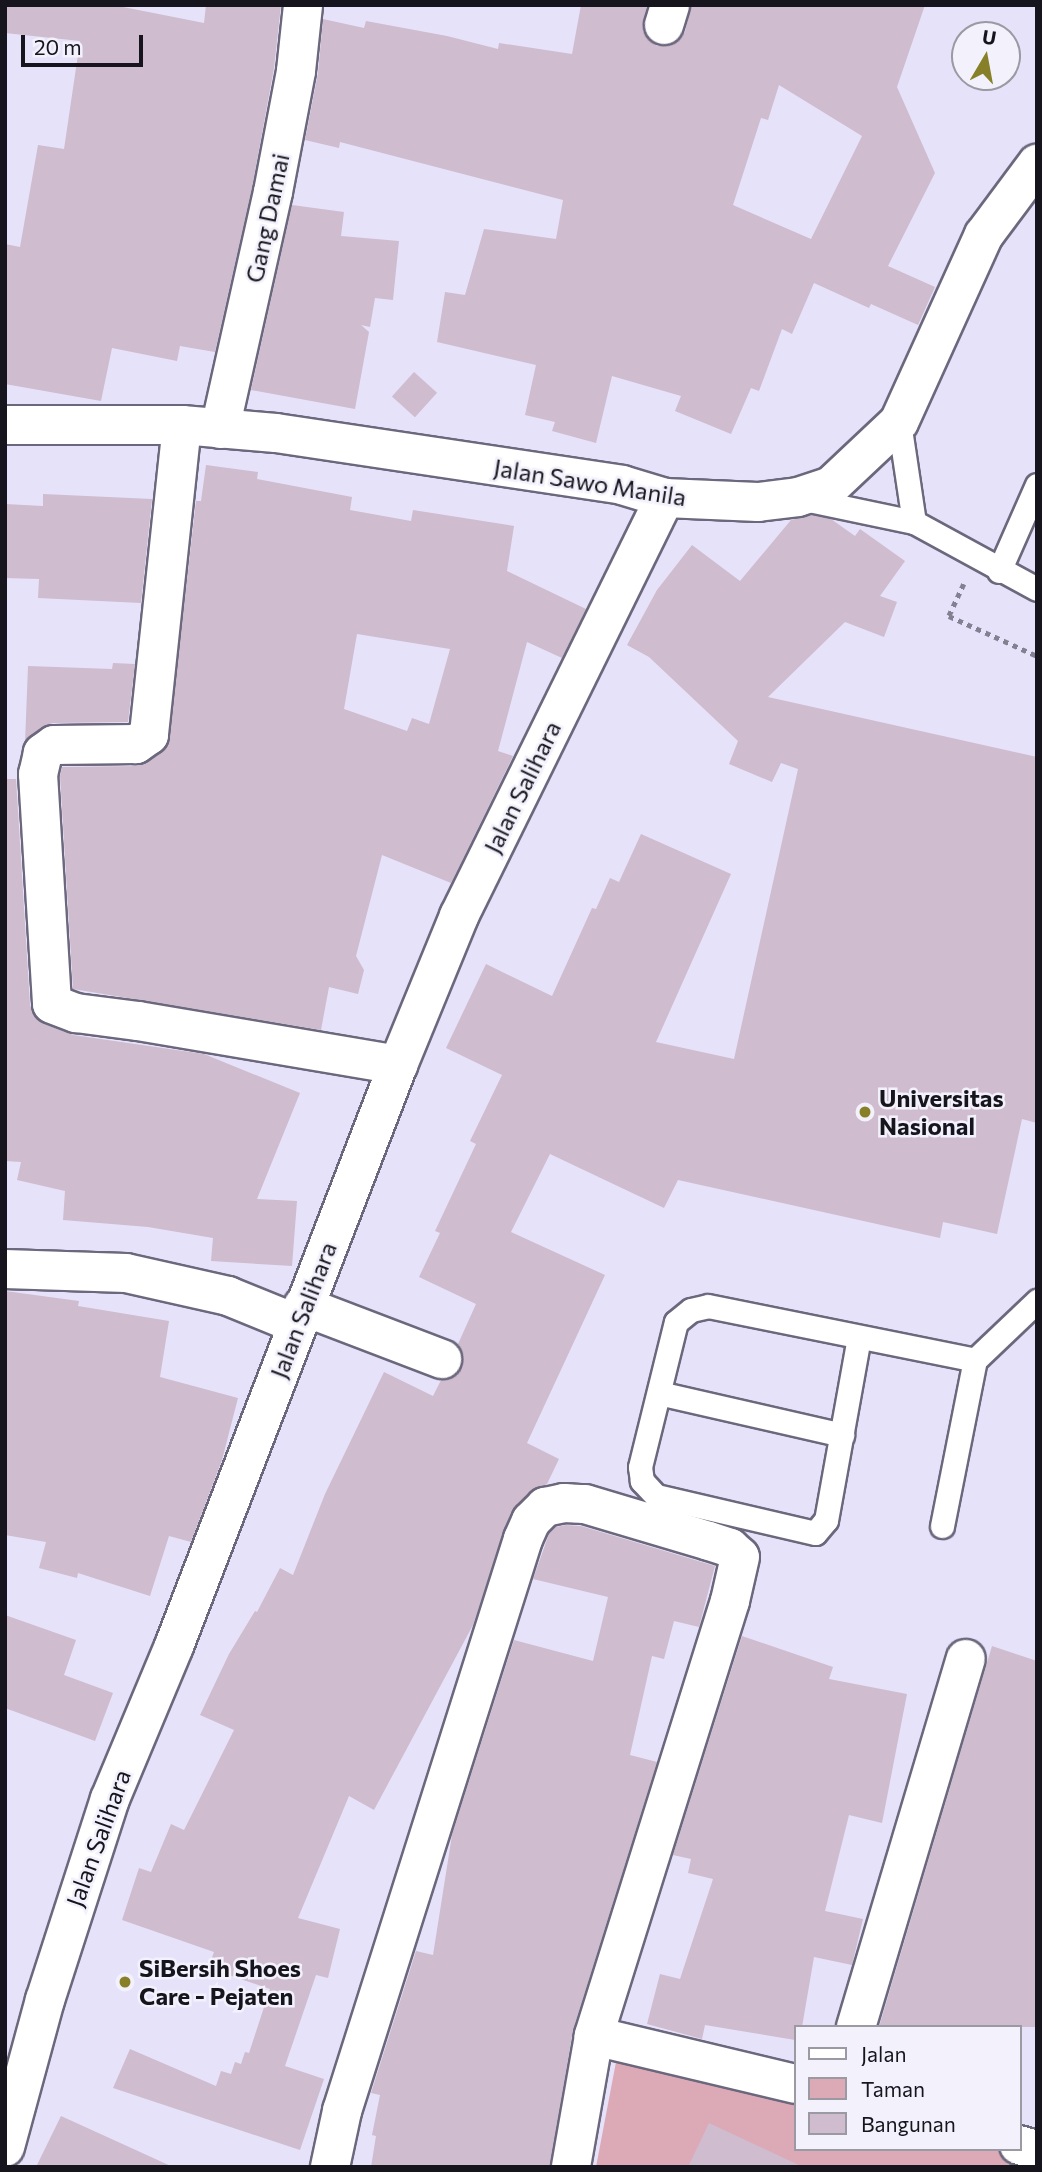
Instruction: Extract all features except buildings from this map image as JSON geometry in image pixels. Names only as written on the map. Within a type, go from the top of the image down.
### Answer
[{"type":"street","name":"Gang Damai","points":[[220,429],[273,192],[296,71],[303,5]]},
{"type":"street","name":"Jalan Sawo Manila","points":[[5,425],[182,425],[276,433],[622,485],[665,498],[758,502],[798,497],[831,486],[899,422],[984,235],[1037,164]]},
{"type":"street","points":[[182,425],[149,735],[136,744],[54,744],[43,754],[38,774],[52,1004],[76,1013],[398,1065]]},
{"type":"street","name":"Jalan Salihara","points":[[5,2147],[49,1987],[110,1799],[174,1646],[398,1065],[459,916],[665,498]]},
{"type":"street","points":[[5,1269],[126,1273],[300,1315],[442,1359]]},
{"type":"street","points":[[330,2167],[342,2111],[523,1539],[531,1521],[545,1507],[564,1503],[585,1504],[709,1541],[730,1548],[740,1557],[730,1601],[594,2036],[571,2167]]},
{"type":"street","points":[[857,2025],[966,1659]]},
{"type":"street","points":[[594,2036],[794,2084]]},
{"type":"lane","points":[[899,422],[914,522]]},
{"type":"lane","points":[[999,571],[1037,485]]},
{"type":"lane","points":[[798,497],[914,522],[999,571],[1037,589]]},
{"type":"lane","points":[[942,1526],[975,1360],[1037,1301]]},
{"type":"lane","points":[[859,1337],[826,1520],[815,1533],[656,1496],[642,1481],[640,1467],[676,1322],[691,1310],[708,1306],[975,1360]]},
{"type":"lane","points":[[659,1393],[842,1434]]},
{"type":"path","points":[[976,557],[949,616],[1037,656]]},
{"type":"green space","points":[[620,2041],[794,2089],[794,2151],[1020,2151],[1037,2167],[596,2167]]},
{"type":"place","name":"Universitas Nasional","points":[[865,1112]]},
{"type":"place","name":"SiBersih Shoes Care - Pejaten","points":[[125,1982]]}]
